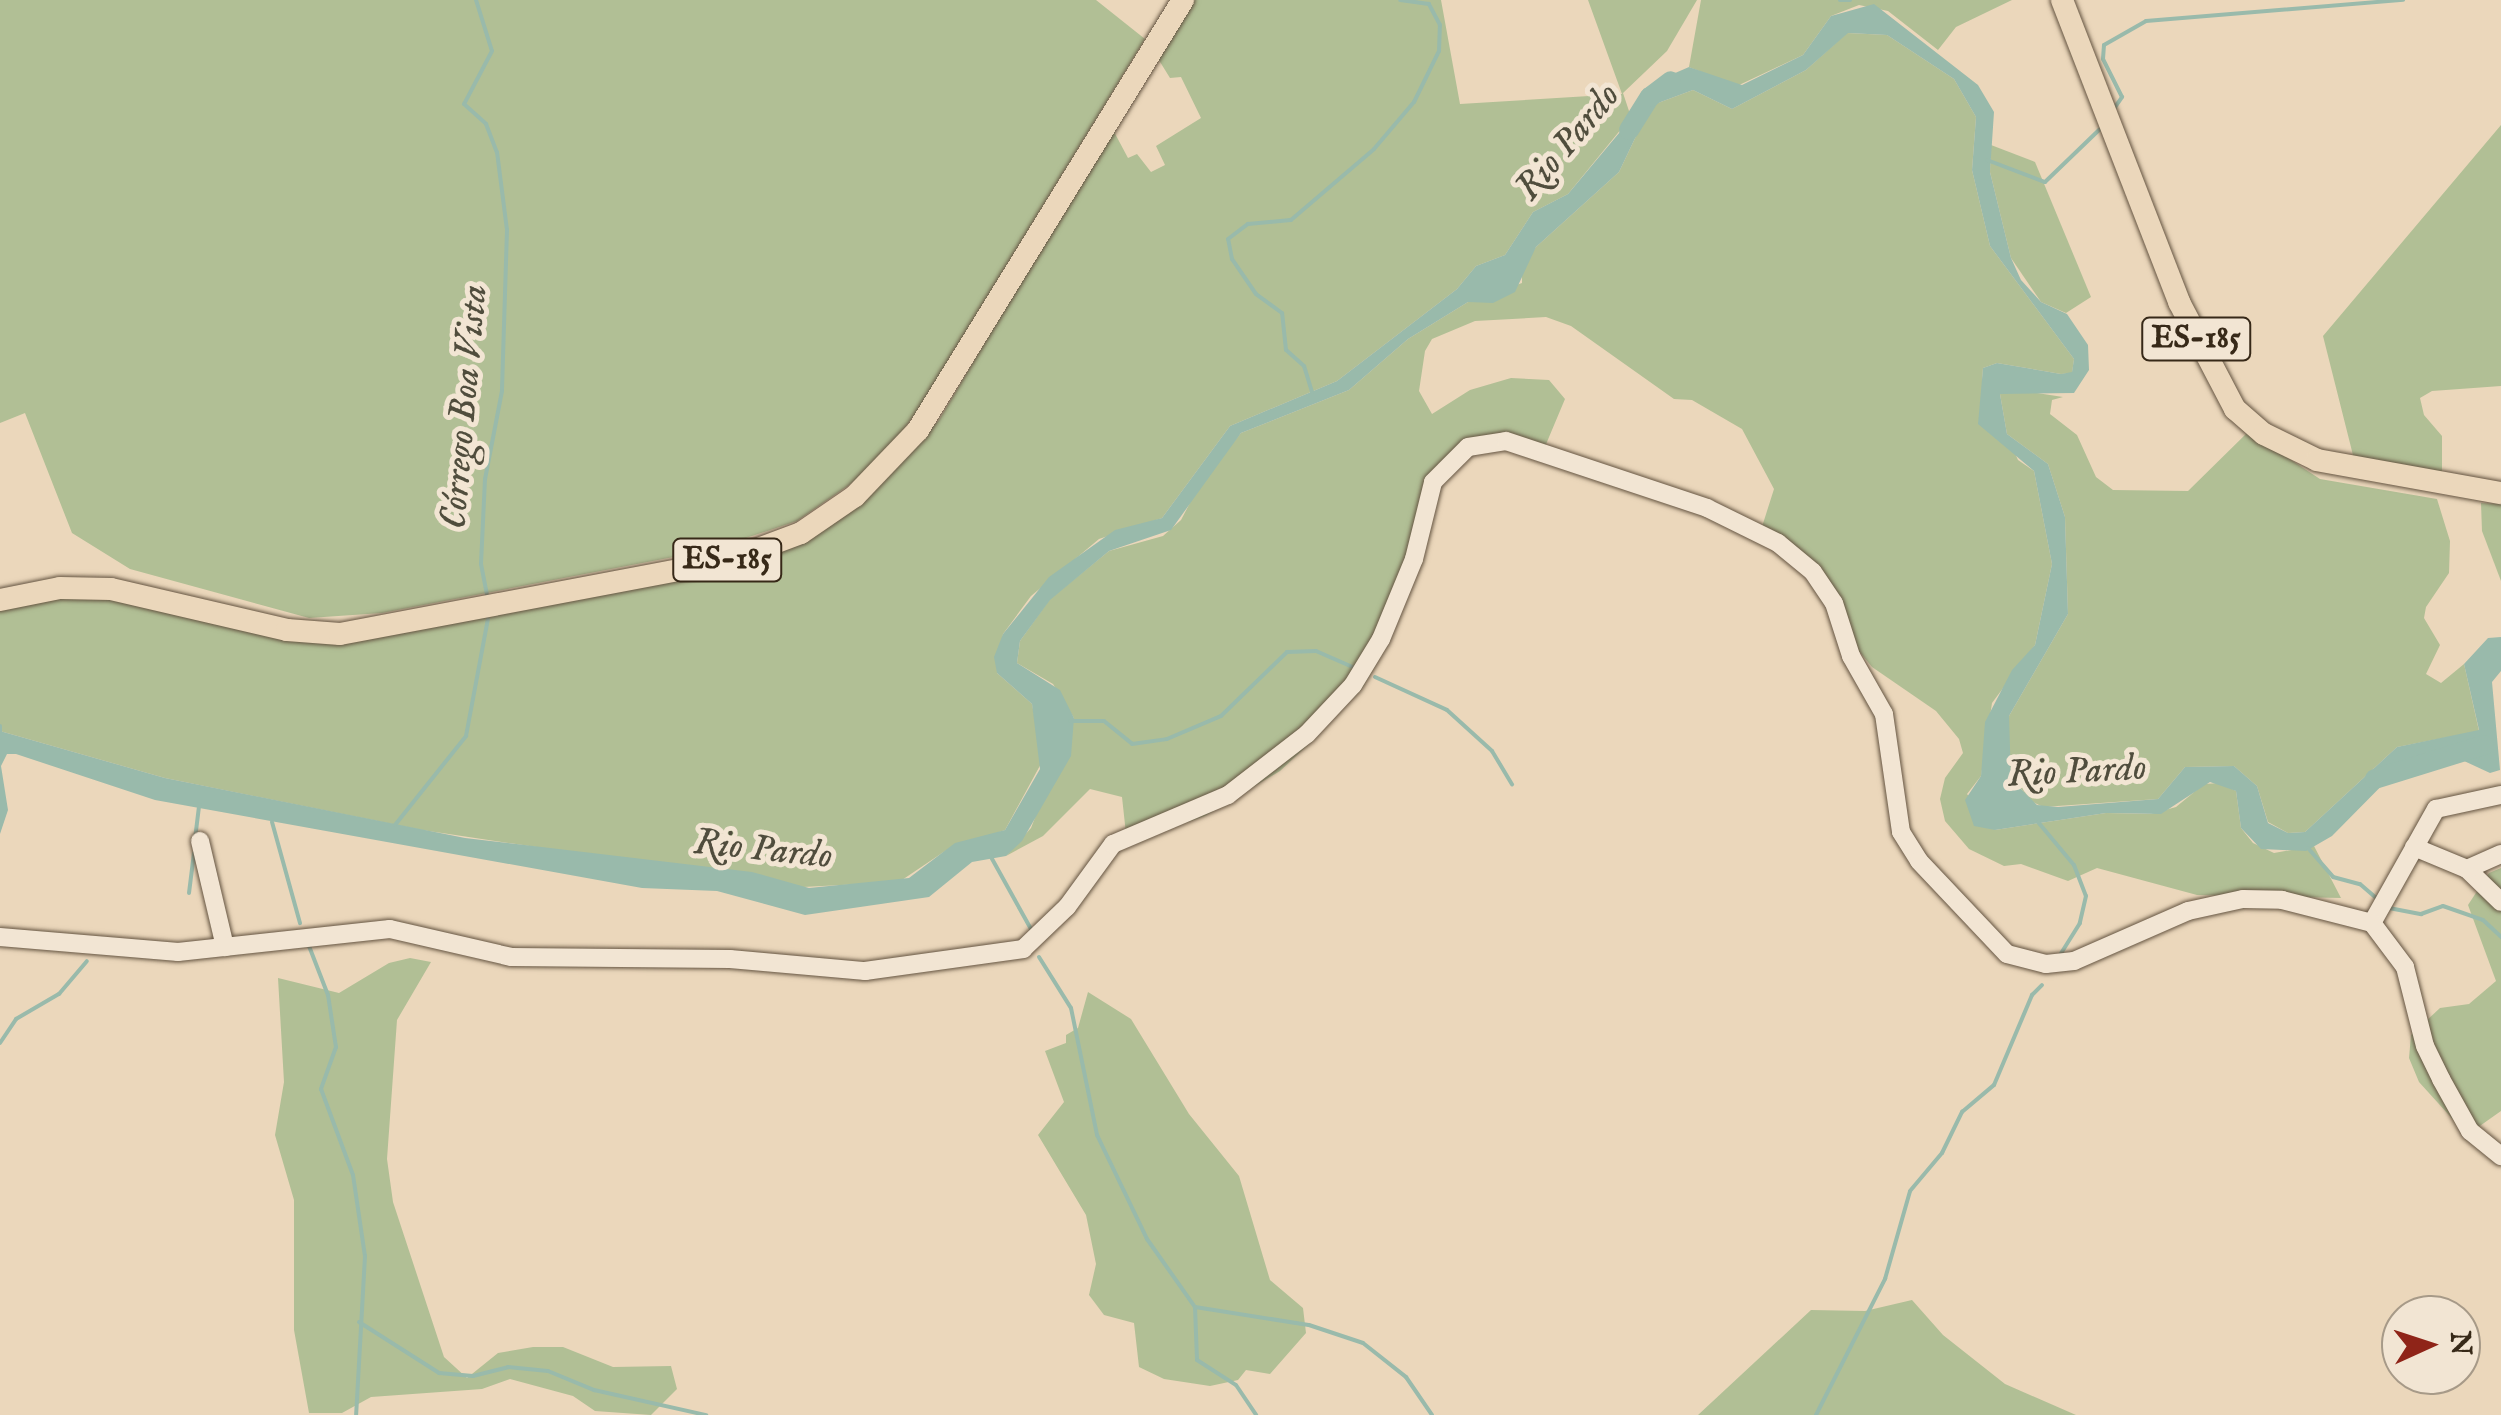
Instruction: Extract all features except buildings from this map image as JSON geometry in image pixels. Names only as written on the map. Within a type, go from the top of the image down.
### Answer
[{"type":"main road","name":"ES-185","points":[[0,600],[60,588],[111,588],[287,630],[340,634],[726,561],[801,533],[855,496],[918,430],[1183,0]]},
{"type":"main road","name":"ES-185","points":[[2062,0],[2180,302],[2235,409],[2264,434],[2317,460],[2501,493]]},
{"type":"street","points":[[0,937],[132,950],[225,947],[390,929],[511,957],[730,958],[865,971],[1022,949],[1067,907],[1112,844],[1188,816],[1256,776],[1353,685],[1414,558],[1433,482],[1456,456],[1492,440],[1524,444],[1707,508],[1778,542],[1812,572],[1834,603],[1851,656],[1884,714],[1901,832],[1920,861],[2007,954],[2046,964],[2074,961],[2188,911],[2244,899],[2381,911]]},
{"type":"street","points":[[2501,795],[2436,809],[2381,911],[2404,968],[2424,1046],[2440,1079],[2470,1131],[2501,1156]]},
{"type":"street","points":[[200,840],[225,947]]},
{"type":"street","points":[[2414,847],[2468,869],[2501,902]]},
{"type":"street","points":[[2468,869],[2501,854]]},
{"type":"shaded area","points":[[0,0],[1096,0],[1145,39],[921,405],[886,455],[849,485],[797,521],[710,550],[382,613],[309,618],[130,569],[72,533],[25,413],[0,423]]},
{"type":"shaded area","points":[[1194,0],[1441,0],[1460,104],[1622,94],[1588,0],[1697,0],[1667,51],[1623,93],[1631,117],[1568,194],[1533,212],[1505,255],[1476,266],[1457,289],[1337,381],[1230,426],[1162,518],[1099,539],[1031,596],[1003,634],[997,673],[1032,704],[1043,760],[1005,830],[945,851],[899,882],[803,887],[422,830],[165,778],[0,731],[0,601],[91,587],[286,633],[636,584],[865,500],[939,420],[1112,128],[1128,158],[1137,154],[1151,172],[1165,165],[1156,146],[1201,118],[1181,77],[1170,78],[1157,57]]},
{"type":"shaded area","points":[[1701,0],[2012,0],[1956,27],[1938,50],[1888,11],[1859,5],[1831,16],[1803,55],[1737,86],[1689,67]]},
{"type":"shaded area","points":[[1874,4],[1978,85],[1994,112],[1990,172],[2011,258],[2021,280],[2041,302],[2067,314],[2088,345],[2089,370],[2074,393],[2000,394],[2007,434],[2048,464],[2065,517],[2068,614],[2009,716],[2011,779],[2037,805],[2058,807],[2158,799],[2185,767],[2234,766],[2257,786],[2268,823],[2288,833],[2305,832],[2397,747],[2479,730],[2464,664],[2488,638],[2501,637],[2501,671],[2492,682],[2500,770],[2490,773],[2449,754],[2408,759],[2332,836],[2306,851],[2261,849],[2241,828],[2236,791],[2210,782],[2161,814],[2106,813],[1995,830],[1974,826],[1965,800],[1981,776],[1985,722],[2012,670],[2035,645],[2052,564],[2034,471],[1978,424],[1983,368],[1997,363],[2061,374],[2072,372],[2074,359],[1990,246],[1972,170],[1976,117],[1954,79],[1887,35],[1848,33],[1806,70],[1732,109],[1693,90],[1658,103],[1648,111],[1619,172],[1536,247],[1515,292],[1493,303],[1468,302],[1408,339],[1349,390],[1241,433],[1171,530],[1109,551],[1050,600],[1020,641],[1017,663],[1060,690],[1074,718],[1071,756],[1022,841],[1006,856],[972,862],[929,897],[805,915],[717,891],[642,888],[155,800],[16,754],[7,754],[1,766],[8,810],[0,834],[0,731],[165,778],[465,838],[752,872],[809,888],[909,878],[955,843],[1005,830],[1040,769],[1032,704],[997,673],[994,657],[1003,634],[1049,577],[1115,530],[1162,518],[1230,426],[1337,381],[1457,289],[1476,266],[1505,255],[1533,212],[1568,194],[1666,77],[1689,67],[1742,85],[1803,55],[1831,16]]},
{"type":"shaded area","points":[[1847,33],[1887,35],[1954,79],[1976,117],[1972,170],[1990,246],[2074,359],[2072,373],[1997,363],[1983,368],[1982,380],[2018,460],[2034,471],[2052,564],[2035,645],[1992,703],[1981,776],[1967,794],[1995,830],[2106,813],[2151,814],[2176,807],[2204,784],[2220,783],[2236,791],[2241,828],[2253,843],[2274,853],[2314,846],[2341,898],[2197,895],[2097,868],[2068,881],[2021,864],[2004,866],[1969,849],[1945,821],[1940,799],[1945,778],[1963,753],[1959,739],[1936,711],[1872,667],[1854,645],[1842,610],[1760,533],[1774,489],[1742,429],[1692,400],[1674,399],[1571,326],[1546,317],[1475,321],[1432,339],[1425,351],[1419,391],[1432,414],[1470,390],[1511,378],[1549,380],[1565,399],[1544,449],[1482,448],[1440,481],[1420,563],[1390,641],[1361,690],[1311,742],[1280,771],[1205,816],[1127,843],[1122,797],[1090,789],[1043,836],[1006,856],[1031,828],[1074,718],[1053,684],[1017,663],[1020,641],[1050,599],[1109,551],[1163,536],[1181,520],[1201,482],[1241,433],[1349,390],[1408,339],[1468,302],[1522,283],[1522,267],[1536,247],[1619,172],[1648,111],[1658,103],[1693,90],[1732,109],[1806,70]]},
{"type":"shaded area","points":[[2501,125],[2501,386],[2432,391],[2420,398],[2424,415],[2442,436],[2442,481],[2357,471],[2323,336]]},
{"type":"shaded area","points":[[1991,145],[2035,162],[2091,297],[2066,313],[2041,302],[2011,258],[1990,172]]},
{"type":"shaded area","points":[[2012,389],[2063,397],[2052,400],[2050,414],[2077,435],[2096,477],[2113,490],[2188,491],[2248,432],[2320,479],[2437,499],[2450,541],[2449,573],[2426,607],[2424,618],[2440,645],[2426,674],[2441,683],[2464,664],[2479,731],[2397,747],[2305,832],[2288,833],[2268,822],[2257,786],[2234,766],[2185,767],[2158,799],[2043,807],[2031,801],[2009,774],[2009,716],[2068,614],[2065,517],[2048,464],[2007,434],[2000,394]]},
{"type":"shaded area","points":[[2481,503],[2501,504],[2501,581],[2482,531]]},
{"type":"shaded area","points":[[2501,868],[2501,1111],[2467,1135],[2419,1082],[2409,1058],[2411,1035],[2440,1008],[2469,1004],[2496,981],[2468,905],[2489,873]]},
{"type":"shaded area","points":[[410,958],[431,962],[397,1020],[387,1159],[393,1202],[444,1357],[467,1378],[498,1353],[533,1347],[563,1347],[613,1367],[671,1366],[677,1389],[651,1415],[595,1411],[573,1396],[510,1379],[482,1389],[371,1397],[342,1413],[309,1413],[294,1330],[294,1200],[275,1135],[284,1082],[278,978],[339,993],[389,963]]},
{"type":"shaded area","points":[[1088,992],[1131,1019],[1189,1114],[1239,1176],[1270,1280],[1303,1308],[1306,1333],[1270,1374],[1246,1370],[1238,1380],[1210,1386],[1164,1379],[1139,1367],[1134,1323],[1104,1315],[1089,1295],[1096,1264],[1086,1215],[1038,1135],[1064,1102],[1045,1051],[1066,1043],[1066,1035],[1078,1028]]},
{"type":"shaded area","points":[[1912,1300],[1943,1335],[2005,1384],[2076,1415],[1698,1415],[1811,1310],[1865,1311]]},
{"type":"waterway","name":"Córrego Boa Vista","points":[[476,0],[492,51],[464,104],[486,124],[497,152],[507,230],[502,391],[485,479],[481,564],[487,595]]},
{"type":"waterway","points":[[1312,392],[1304,366],[1286,350],[1282,313],[1256,294],[1232,259],[1228,239],[1248,224],[1291,220],[1374,149],[1414,102],[1439,51],[1440,25],[1429,4],[1400,0]]},
{"type":"waterway","points":[[1840,0],[1850,0]]},
{"type":"waterway","points":[[2113,110],[2122,97],[2103,59],[2104,45],[2146,21],[2403,0]]},
{"type":"waterway","name":"Rio Pardo","points":[[1629,130],[1650,97],[1671,81]]},
{"type":"waterway","points":[[1987,160],[2045,182],[2100,129]]},
{"type":"waterway","name":"Córrego Boa Vista","points":[[395,825],[466,736],[488,619]]},
{"type":"waterway","points":[[1070,721],[1104,721],[1132,744],[1167,739],[1221,716],[1287,652],[1316,651],[1355,668]]},
{"type":"waterway","points":[[1375,677],[1447,710],[1492,751],[1512,784]]},
{"type":"waterway","points":[[0,726],[0,738]]},
{"type":"waterway","name":"Rio Pardo","points":[[2375,779],[2484,745]]},
{"type":"waterway","points":[[195,839],[199,804]]},
{"type":"waterway","points":[[272,822],[300,923]]},
{"type":"waterway","points":[[2038,822],[2074,865],[2086,896],[2080,923],[2061,954]]},
{"type":"waterway","points":[[2308,848],[2333,877],[2360,884],[2377,899]]},
{"type":"waterway","points":[[189,893],[194,853]]},
{"type":"waterway","points":[[991,857],[1032,931]]},
{"type":"waterway","points":[[2389,908],[2421,914],[2443,906],[2483,920],[2501,937]]},
{"type":"waterway","points":[[309,946],[328,995],[336,1047],[321,1089],[353,1175],[365,1256],[356,1415]]},
{"type":"waterway","points":[[1039,957],[1071,1008],[1097,1135],[1147,1239],[1195,1307],[1197,1360],[1236,1385],[1256,1415]]},
{"type":"waterway","points":[[0,1043],[16,1019],[59,994],[87,961]]},
{"type":"waterway","points":[[1816,1415],[1885,1279],[1910,1191],[1942,1153],[1962,1112],[1994,1085],[2032,995],[2042,985]]},
{"type":"waterway","points":[[1195,1307],[1309,1325],[1363,1343],[1406,1377],[1432,1415]]},
{"type":"waterway","points":[[359,1322],[439,1373],[473,1376],[508,1367],[548,1371],[594,1390],[706,1415]]}]
